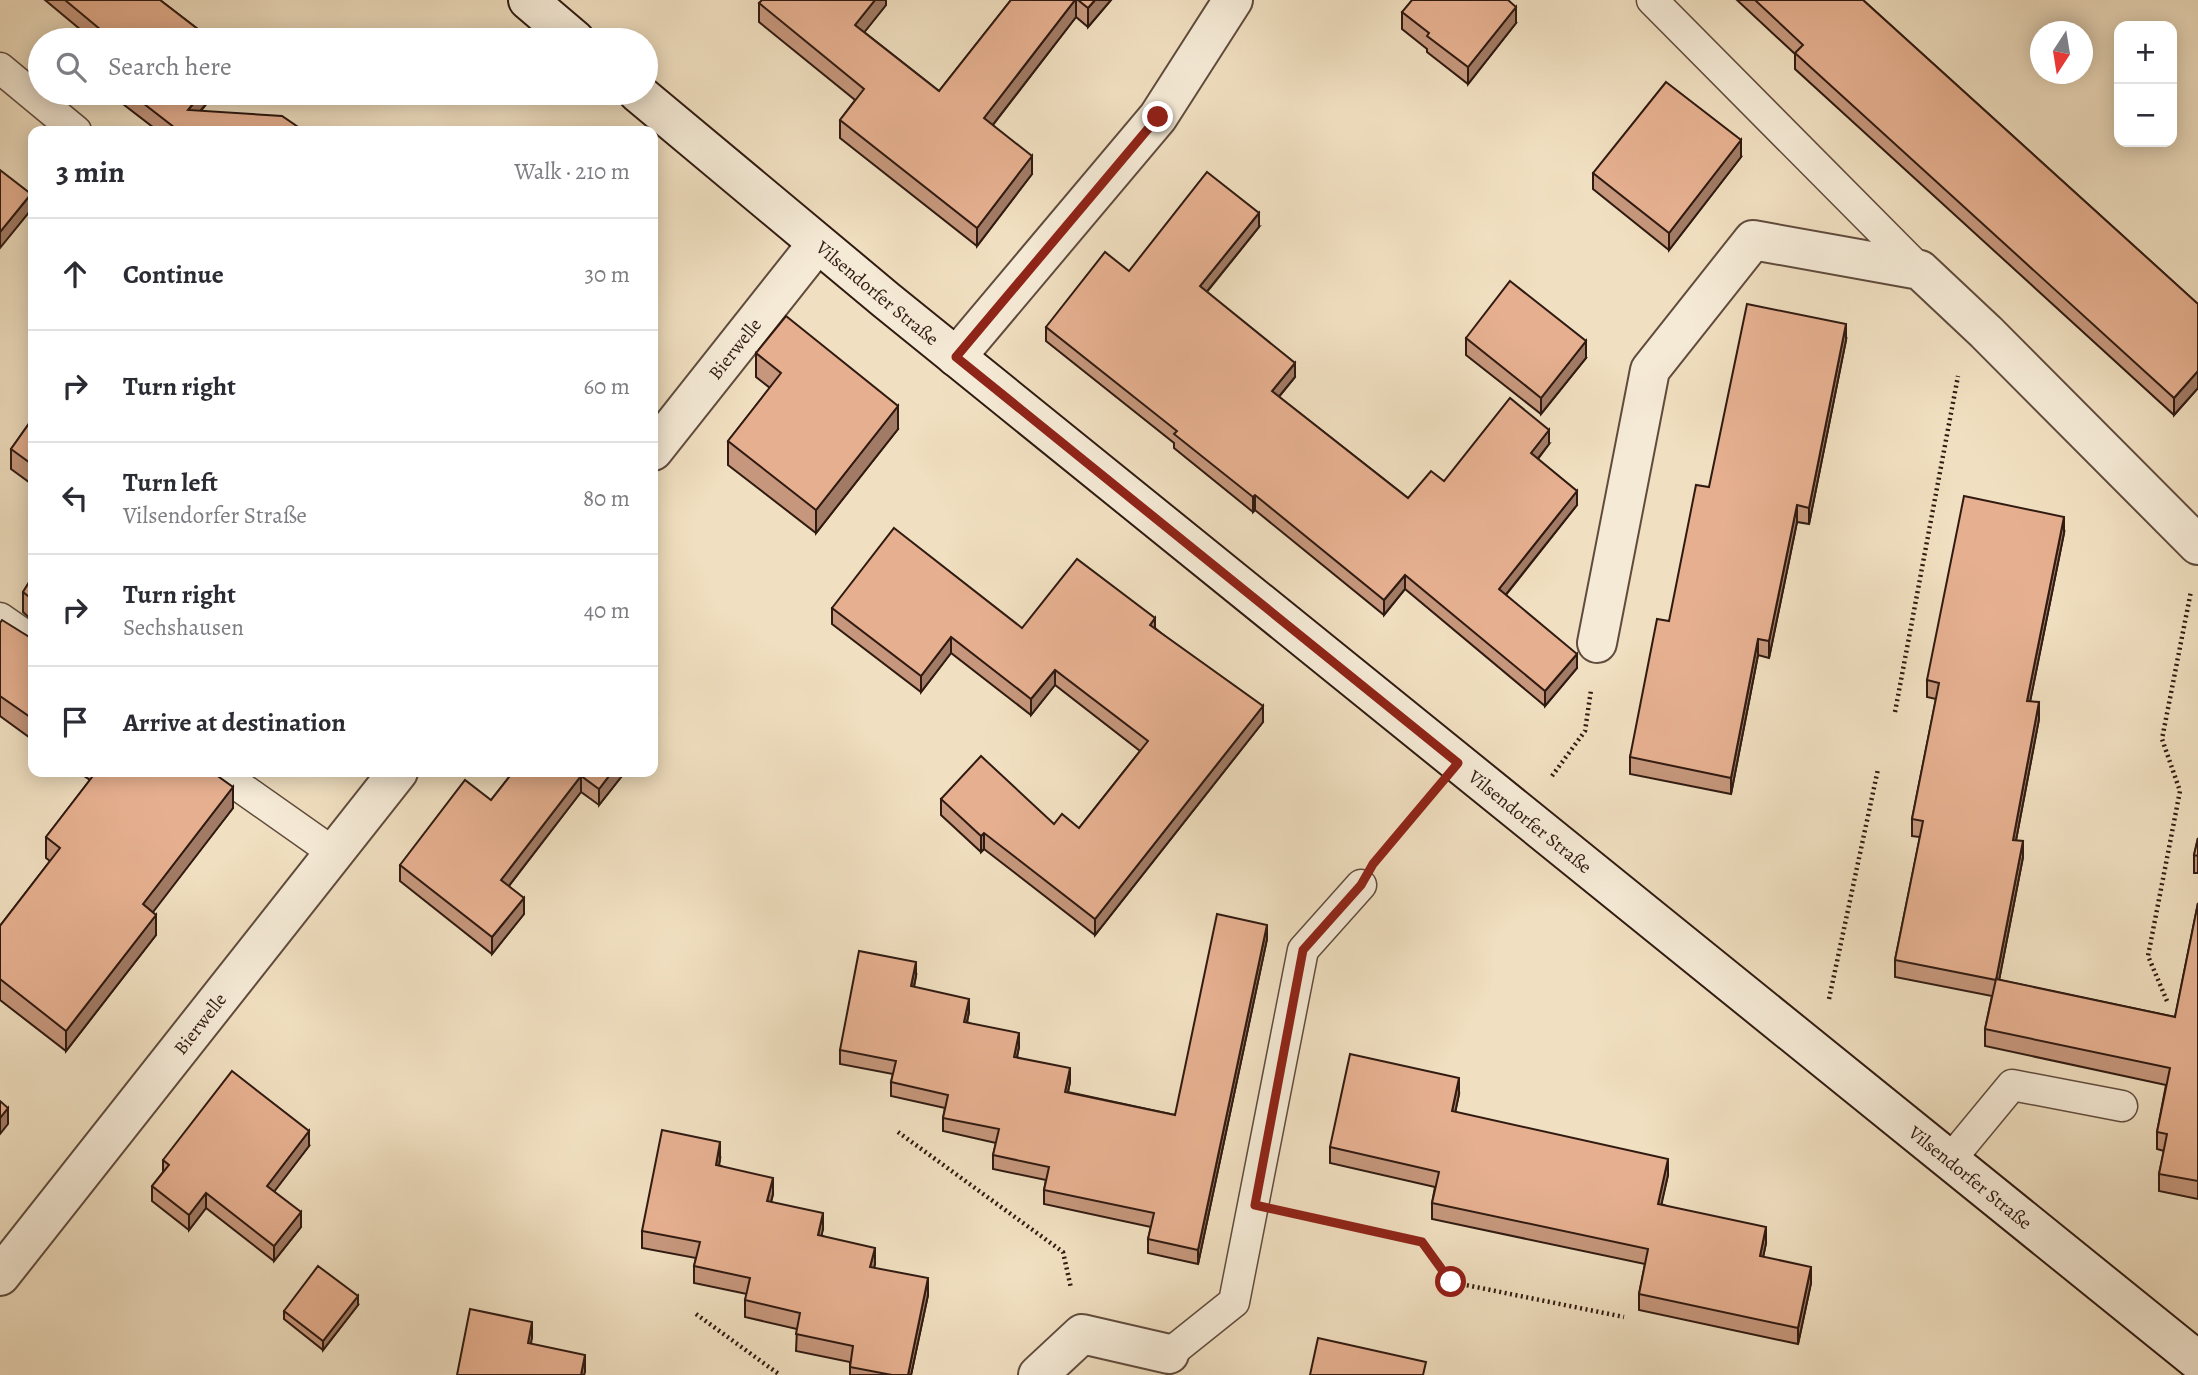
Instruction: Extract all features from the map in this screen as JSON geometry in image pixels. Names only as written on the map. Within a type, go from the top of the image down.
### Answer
[{"type":"street","points":[[528,0],[561,28]]},
{"type":"street","points":[[956,357],[1158,117],[1233,0]]},
{"type":"street","name":"Vilsendorfer Straße","points":[[652,105],[956,357],[2198,1360]]},
{"type":"street","points":[[1597,643],[1650,370],[1753,240],[1920,270],[1986,331],[2196,561]]},
{"type":"street","name":"Bierwelle","points":[[658,445],[817,244]]},
{"type":"street","name":"Bierwelle","points":[[0,1276],[394,777]]},
{"type":"street","points":[[1038,1375],[1082,1334],[1169,1354]]},
{"type":"lane","points":[[1652,0],[1920,270]]},
{"type":"lane","points":[[0,68],[28,91]]},
{"type":"lane","points":[[45,105],[70,126]]},
{"type":"lane","points":[[0,618],[28,638]]},
{"type":"lane","points":[[226,777],[334,853]]},
{"type":"lane","points":[[1169,1354],[1234,1302],[1303,950],[1361,885]]},
{"type":"lane","points":[[1950,1160],[2012,1084],[2122,1106]]},
{"type":"path","points":[[1895,712],[1961,361],[1986,331]]},
{"type":"path","points":[[2167,1001],[2148,956],[2180,791],[2162,738],[2196,561]]},
{"type":"path","points":[[1523,816],[1585,732],[1597,643]]},
{"type":"path","points":[[1361,885],[1373,864],[1458,763]]},
{"type":"path","points":[[1802,1041],[1830,998],[1878,769]]},
{"type":"path","points":[[898,1132],[1063,1252],[1082,1334]]},
{"type":"path","points":[[1255,1205],[1422,1242],[1451,1282],[1624,1317]]},
{"type":"path","points":[[696,1314],[780,1375]]},
{"type":"building","points":[[65,0],[160,0],[196,28],[99,28]]},
{"type":"building","points":[[762,0],[875,0],[855,25],[939,91],[1011,0],[1075,0],[984,118],[1032,156],[977,228],[840,120],[864,89],[759,3]]},
{"type":"building","points":[[1078,0],[1095,0],[1088,8]]},
{"type":"building","points":[[1412,0],[1508,0],[1516,7],[1468,67],[1427,36],[1429,33],[1402,12]]},
{"type":"building","points":[[1755,0],[1863,0],[2198,304],[2198,371],[2174,398],[1795,53],[1803,45]]},
{"type":"building","points":[[1666,82],[1741,140],[1669,233],[1593,173]]},
{"type":"building","points":[[145,105],[192,105],[188,110],[282,116],[297,126],[173,126]]},
{"type":"building","points":[[0,170],[28,192],[28,198],[0,232]]},
{"type":"building","points":[[1207,172],[1259,213],[1200,286],[1295,363],[1272,391],[1408,498],[1431,471],[1444,481],[1510,398],[1549,430],[1531,453],[1577,491],[1499,589],[1577,654],[1545,691],[1405,575],[1384,600],[1255,495],[1253,497],[1174,434],[1177,431],[1046,327],[1105,252],[1129,271]]},
{"type":"building","points":[[1510,281],[1586,341],[1541,398],[1466,338]]},
{"type":"building","points":[[1747,304],[1846,324],[1809,508],[1797,505],[1769,641],[1758,639],[1731,778],[1630,757],[1657,619],[1669,621],[1696,485],[1709,487]]},
{"type":"building","points":[[786,316],[898,406],[816,510],[728,441],[781,373],[756,353]]},
{"type":"building","points":[[28,425],[28,461],[11,449]]},
{"type":"building","points":[[1964,496],[2064,517],[2027,701],[2039,702],[2013,840],[2023,841],[1996,980],[1895,960],[1923,821],[1912,819],[1939,683],[1927,680]]},
{"type":"building","points":[[894,528],[1022,628],[1077,559],[1155,618],[1150,625],[1263,706],[1095,919],[984,833],[981,836],[941,799],[981,756],[1054,824],[1062,814],[1079,828],[1148,741],[1055,670],[1031,699],[951,637],[921,676],[832,608]]},
{"type":"building","points":[[2,620],[28,636],[28,716],[0,696]]},
{"type":"building","points":[[92,777],[219,777],[233,787],[143,904],[156,915],[66,1031],[0,979],[0,926],[60,848],[46,837]]},
{"type":"building","points":[[509,777],[580,777],[501,880],[524,898],[492,937],[400,865],[465,780],[491,800]]},
{"type":"building","points":[[582,777],[608,777],[599,789]]},
{"type":"building","points":[[2198,838],[2198,856],[2194,855]]},
{"type":"building","points":[[2198,903],[2198,1181],[2159,1174],[2167,1134],[2157,1132],[2170,1068],[1985,1029],[1996,979],[2175,1017]]},
{"type":"building","points":[[1217,914],[1267,925],[1198,1250],[1148,1239],[1154,1213],[1044,1190],[1049,1167],[993,1155],[999,1129],[943,1118],[948,1095],[891,1082],[896,1061],[840,1050],[859,951],[916,962],[911,986],[969,999],[964,1022],[1019,1033],[1014,1057],[1070,1068],[1065,1092],[1175,1115]]},
{"type":"building","points":[[1350,1054],[1459,1078],[1452,1111],[1668,1159],[1658,1204],[1766,1227],[1760,1256],[1811,1267],[1798,1328],[1639,1294],[1648,1249],[1432,1203],[1439,1172],[1330,1147]]},
{"type":"building","points":[[232,1071],[309,1131],[267,1186],[301,1212],[274,1246],[206,1193],[189,1215],[152,1186],[169,1165],[163,1160]]},
{"type":"building","points":[[0,1101],[8,1108],[0,1118]]},
{"type":"building","points":[[662,1130],[720,1142],[716,1165],[773,1178],[767,1201],[823,1213],[818,1235],[875,1248],[870,1267],[928,1278],[908,1375],[892,1375],[850,1367],[853,1346],[796,1334],[800,1313],[745,1300],[750,1278],[694,1266],[700,1242],[642,1231]]},
{"type":"building","points":[[318,1266],[358,1296],[323,1341],[284,1311]]},
{"type":"building","points":[[470,1309],[532,1322],[528,1343],[585,1355],[581,1375],[457,1375]]},
{"type":"building","points":[[1318,1338],[1426,1362],[1423,1375],[1310,1375]]},
{"type":"route","points":[[1158,117],[956,357],[1458,763],[1373,864],[1361,885],[1303,950],[1255,1205],[1422,1242],[1451,1282]]}]
